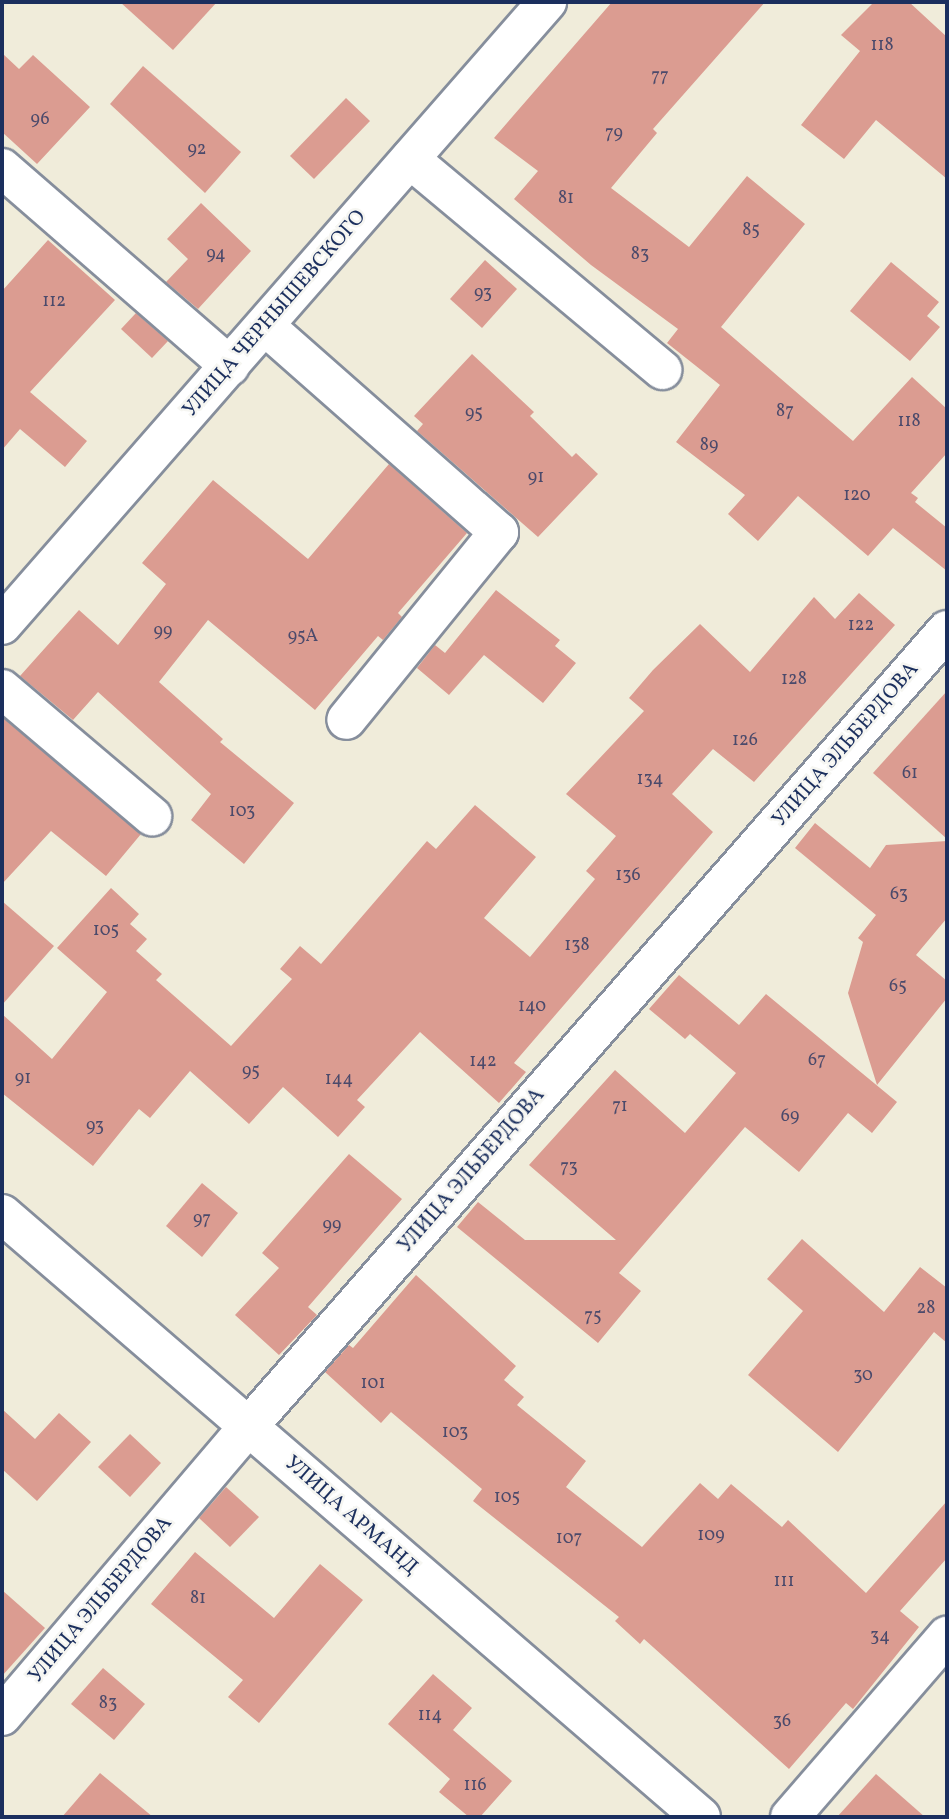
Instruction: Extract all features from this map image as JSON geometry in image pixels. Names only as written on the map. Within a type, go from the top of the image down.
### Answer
[{"type":"street","name":"УЛИЦА ЧЕРНЫШЕВСКОГО","points":[[2,625],[547,2]]},
{"type":"street","points":[[410,159],[662,370]]},
{"type":"street","points":[[2,169],[230,366]]},
{"type":"street","points":[[265,326],[499,533],[346,720]]},
{"type":"street","name":"УЛИЦА ЭЛЬБЕРДОВА","points":[[2,1716],[248,1427],[947,630]]},
{"type":"street","points":[[2,689],[152,816]]},
{"type":"street","name":"УЛИЦА АРМАНД","points":[[2,1214],[701,1817]]},
{"type":"street","points":[[790,1817],[947,1636]]},
{"type":"building","points":[[120,2],[217,2],[173,50]]},
{"type":"building","points":[[612,2],[765,2],[653,129],[657,133],[611,188],[689,247],[747,176],[805,224],[721,327],[853,441],[912,377],[947,409],[947,453],[911,493],[918,498],[915,502],[947,528],[947,571],[893,528],[868,556],[798,496],[758,541],[728,514],[745,495],[676,442],[720,385],[667,343],[678,329],[591,265],[514,199],[538,171],[494,138]]},
{"type":"building","points":[[874,2],[909,2],[947,37],[947,179],[876,120],[844,159],[801,125],[860,51],[841,35]]},
{"type":"building","points":[[2,53],[19,69],[33,55],[90,107],[37,164],[2,132]]},
{"type":"building","points":[[143,66],[241,152],[205,193],[110,104]]},
{"type":"building","points":[[346,98],[370,121],[314,179],[290,156]]},
{"type":"building","points":[[201,203],[251,251],[198,309],[166,282],[188,259],[167,239]]},
{"type":"building","points":[[48,240],[115,300],[30,392],[87,441],[65,467],[20,429],[2,450],[2,291]]},
{"type":"building","points":[[485,260],[517,289],[482,328],[450,299]]},
{"type":"building","points":[[891,262],[939,302],[927,316],[940,327],[910,361],[850,311]]},
{"type":"building","points":[[136,313],[168,341],[152,358],[121,329]]},
{"type":"building","points":[[472,354],[534,412],[530,416],[572,457],[576,453],[598,474],[538,537],[417,431],[423,424],[414,416]]},
{"type":"building","points":[[389,464],[467,533],[398,613],[402,617],[383,640],[378,636],[315,710],[208,620],[159,682],[223,739],[220,742],[294,803],[244,864],[191,820],[211,794],[98,692],[73,720],[20,676],[79,610],[118,645],[166,584],[142,563],[213,480],[308,559]]},
{"type":"building","points":[[496,590],[560,640],[555,646],[576,663],[543,703],[484,655],[449,695],[417,668],[435,645],[445,653]]},
{"type":"building","points":[[859,593],[895,625],[754,782],[713,749],[672,794],[713,832],[514,1063],[526,1072],[499,1103],[420,1032],[357,1100],[365,1107],[338,1137],[283,1087],[249,1124],[190,1071],[150,1118],[139,1109],[93,1166],[2,1093],[2,1014],[52,1059],[107,992],[57,948],[111,888],[139,914],[130,924],[147,939],[136,951],[162,974],[156,980],[231,1046],[292,979],[280,969],[300,946],[321,964],[427,841],[436,849],[475,805],[536,857],[484,918],[530,957],[595,879],[586,871],[616,836],[566,794],[644,711],[629,698],[653,670],[700,624],[750,672],[814,597],[835,619]]},
{"type":"building","points":[[947,691],[947,839],[873,773]]},
{"type":"building","points":[[2,717],[141,834],[106,876],[51,831],[2,884]]},
{"type":"building","points":[[815,823],[870,868],[886,845],[947,841],[947,918],[916,955],[947,981],[947,998],[877,1085],[848,993],[863,942],[858,938],[876,915],[795,848]]},
{"type":"building","points":[[2,901],[54,946],[2,1005]]},
{"type":"building","points":[[679,975],[739,1025],[766,994],[897,1102],[872,1133],[848,1113],[799,1172],[745,1127],[619,1273],[641,1291],[598,1343],[457,1227],[478,1202],[525,1240],[616,1240],[529,1165],[615,1070],[685,1133],[736,1073],[690,1034],[685,1039],[649,1009]]},
{"type":"building","points":[[349,1154],[402,1199],[308,1307],[317,1315],[279,1355],[235,1315],[279,1268],[262,1253]]},
{"type":"building","points":[[202,1183],[238,1213],[202,1257],[166,1226]]},
{"type":"building","points":[[802,1239],[884,1312],[920,1267],[947,1288],[947,1343],[934,1332],[838,1452],[748,1375],[803,1311],[767,1279]]},
{"type":"building","points":[[416,1275],[516,1366],[504,1380],[524,1397],[517,1405],[586,1461],[566,1487],[642,1547],[700,1483],[718,1499],[731,1484],[782,1527],[788,1520],[866,1593],[947,1501],[947,1558],[900,1611],[919,1627],[853,1709],[846,1703],[789,1769],[644,1639],[640,1644],[615,1621],[619,1617],[473,1501],[482,1489],[391,1412],[381,1423],[325,1372],[349,1345],[353,1348]]},
{"type":"building","points":[[2,1409],[35,1439],[59,1413],[91,1442],[37,1501],[2,1469]]},
{"type":"building","points":[[130,1434],[161,1463],[130,1497],[98,1467]]},
{"type":"building","points":[[226,1487],[259,1517],[230,1547],[199,1518]]},
{"type":"building","points":[[195,1552],[274,1618],[320,1564],[363,1600],[259,1723],[228,1697],[243,1680],[151,1604]]},
{"type":"building","points":[[2,1590],[45,1628],[2,1676]]},
{"type":"building","points":[[103,1668],[145,1704],[114,1740],[71,1704]]},
{"type":"building","points":[[433,1674],[472,1708],[453,1730],[512,1781],[480,1817],[469,1817],[439,1792],[450,1779],[388,1724]]},
{"type":"building","points":[[100,1773],[153,1817],[62,1817]]},
{"type":"building","points":[[876,1774],[925,1817],[837,1817]]}]
